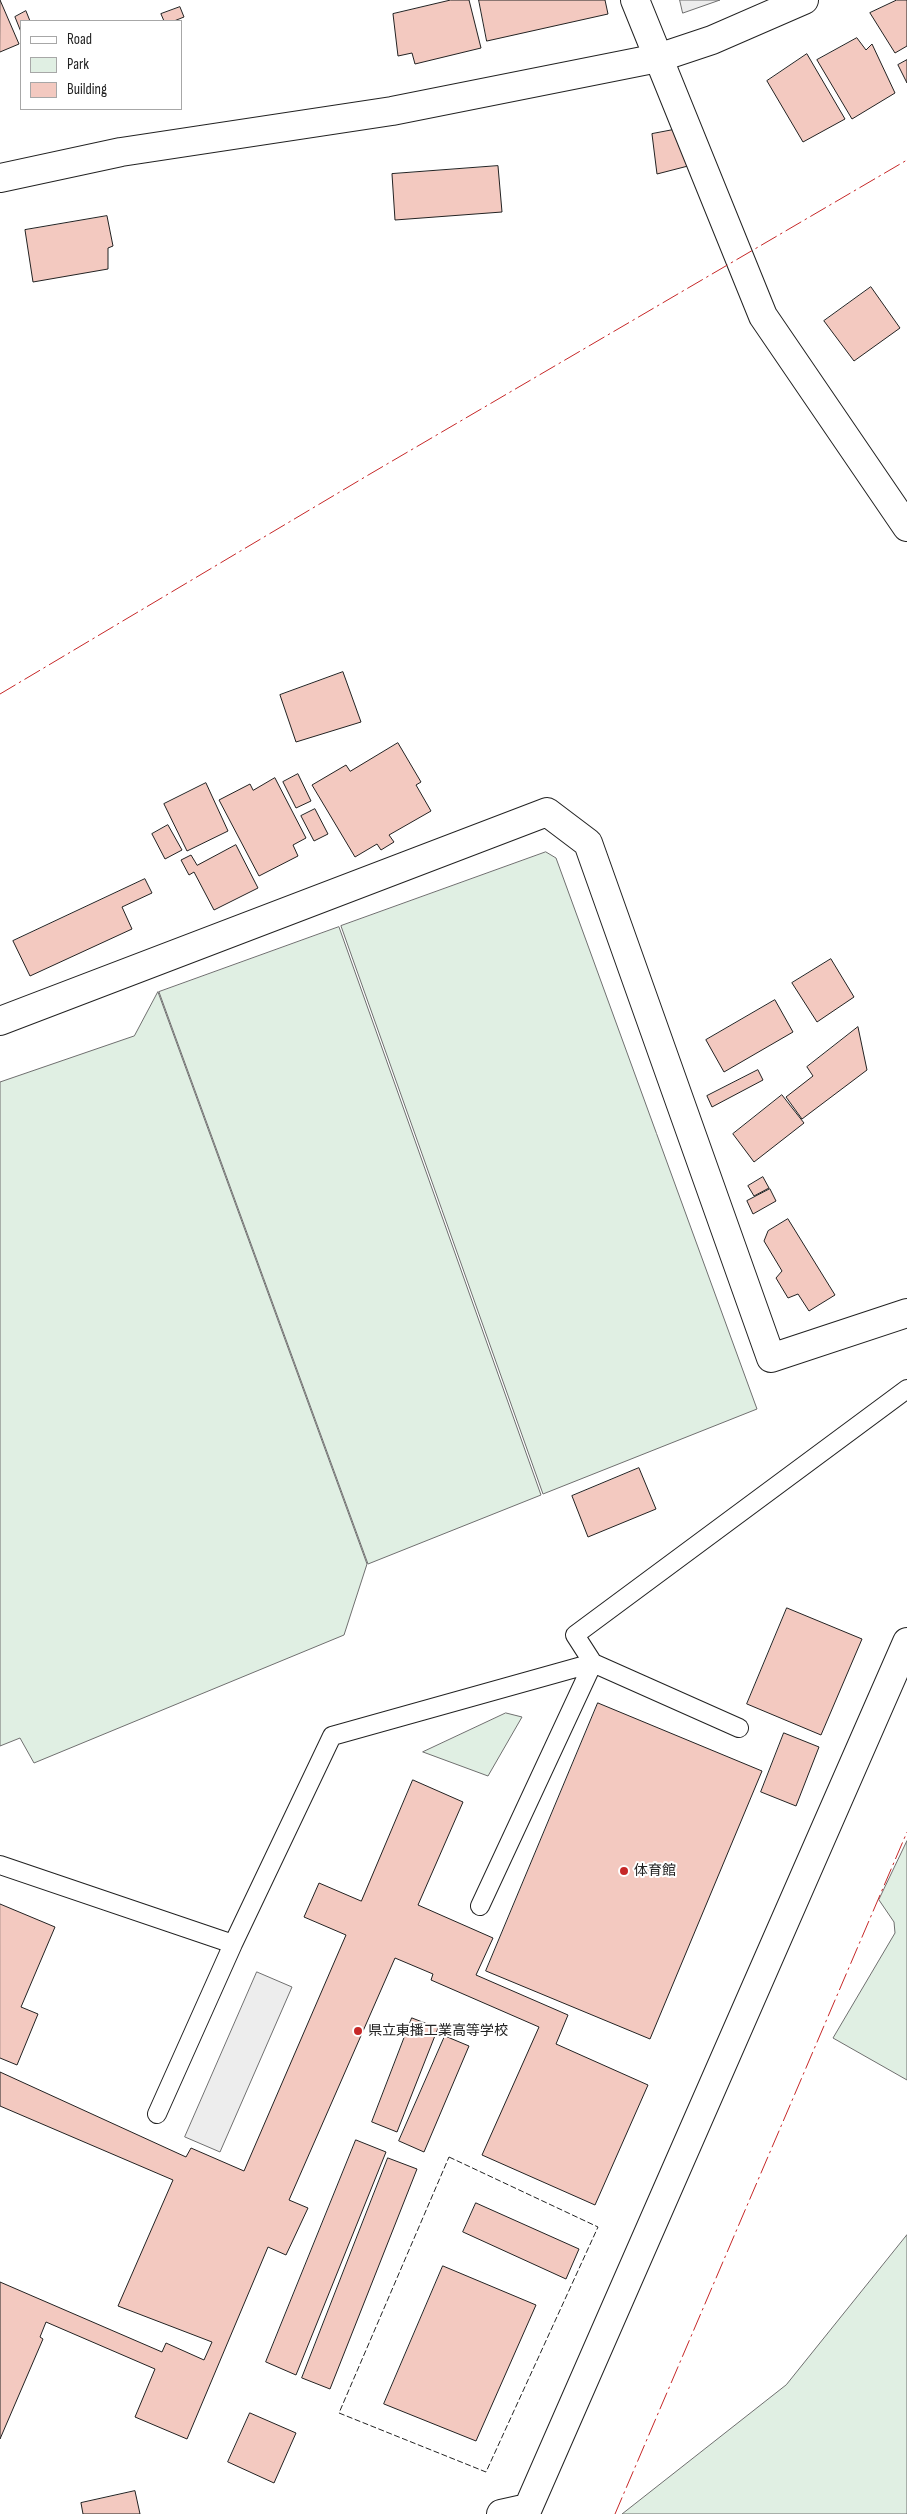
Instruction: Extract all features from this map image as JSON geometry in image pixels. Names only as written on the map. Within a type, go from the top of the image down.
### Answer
[{"type":"street","points":[[635,0],[763,316],[907,527]]},
{"type":"street","points":[[0,178],[121,152],[392,111],[658,58],[721,37],[804,0]]},
{"type":"street","points":[[0,1021],[547,812],[588,843],[771,1358],[907,1313]]},
{"type":"street","points":[[502,2514],[528,2508],[907,1642]]},
{"type":"lane","points":[[739,1728],[592,1663],[575,1635],[907,1389]]},
{"type":"lane","points":[[480,1906],[592,1663]]},
{"type":"lane","points":[[157,2114],[233,1944],[332,1736],[592,1663]]},
{"type":"lane","points":[[0,1864],[233,1944]]},
{"type":"green space","points":[[546,852],[556,858],[757,1409],[543,1494],[341,926]]},
{"type":"green space","points":[[339,927],[541,1495],[368,1564],[159,992]]},
{"type":"green space","points":[[158,992],[367,1564],[344,1635],[34,1763],[20,1738],[0,1746],[0,1082],[134,1036]]},
{"type":"green space","points":[[506,1713],[522,1717],[488,1776],[423,1752]]},
{"type":"green space","points":[[907,1841],[907,2080],[833,2038],[895,1933],[894,1922],[879,1900]]},
{"type":"green space","points":[[907,2235],[907,2514],[622,2514],[786,2385]]},
{"type":"shaded area","points":[[680,0],[720,0],[683,13]]},
{"type":"shaded area","points":[[257,1972],[292,1987],[220,2152],[185,2137]]},
{"type":"building","points":[[0,0],[19,44],[0,52]]},
{"type":"building","points":[[451,0],[469,0],[481,48],[415,64],[412,53],[398,56],[393,14]]},
{"type":"building","points":[[479,0],[605,0],[608,14],[487,41]]},
{"type":"building","points":[[897,0],[907,0],[907,46],[895,53],[870,13]]},
{"type":"building","points":[[180,7],[184,17],[176,20],[164,20],[161,14]]},
{"type":"building","points":[[26,11],[30,20],[20,20],[20,30],[15,17]]},
{"type":"building","points":[[857,38],[866,50],[872,44],[895,93],[852,119],[817,60]]},
{"type":"building","points":[[807,54],[845,119],[803,142],[767,81]]},
{"type":"building","points":[[907,60],[907,83],[898,65]]},
{"type":"building","points":[[673,130],[688,166],[657,174],[652,134]]},
{"type":"building","points":[[498,166],[502,212],[395,220],[392,174]]},
{"type":"building","points":[[107,216],[113,246],[108,248],[108,269],[33,282],[25,230]]},
{"type":"building","points":[[871,287],[900,328],[854,361],[824,321]]},
{"type":"building","points":[[343,672],[361,722],[296,742],[280,695]]},
{"type":"building","points":[[398,743],[421,782],[416,785],[431,811],[389,835],[394,842],[381,850],[377,844],[355,857],[312,785],[346,765],[350,771]]},
{"type":"building","points":[[298,774],[311,801],[296,808],[283,782]]},
{"type":"building","points":[[275,778],[306,838],[293,845],[298,856],[259,876],[219,800],[250,784],[253,790]]},
{"type":"building","points":[[206,783],[228,831],[187,851],[164,804]]},
{"type":"building","points":[[315,809],[328,834],[314,841],[301,816]]},
{"type":"building","points":[[168,825],[182,850],[165,859],[152,834]]},
{"type":"building","points":[[236,845],[258,888],[214,910],[194,872],[189,875],[181,860],[191,855],[197,865]]},
{"type":"building","points":[[145,879],[152,893],[122,907],[132,929],[30,976],[13,941]]},
{"type":"building","points":[[831,959],[854,997],[817,1022],[792,983]]},
{"type":"building","points":[[775,1000],[793,1032],[724,1072],[706,1040]]},
{"type":"building","points":[[858,1027],[867,1070],[802,1119],[786,1097],[813,1076],[807,1067]]},
{"type":"building","points":[[758,1070],[763,1080],[712,1107],[707,1096]]},
{"type":"building","points":[[782,1095],[804,1123],[754,1162],[733,1134]]},
{"type":"building","points":[[763,1177],[769,1188],[754,1196],[748,1186]]},
{"type":"building","points":[[770,1189],[776,1201],[753,1214],[747,1201]]},
{"type":"building","points":[[788,1219],[835,1295],[809,1311],[798,1294],[788,1298],[776,1278],[782,1271],[764,1241],[768,1231]]},
{"type":"building","points":[[639,1468],[656,1509],[588,1537],[572,1496]]},
{"type":"building","points":[[787,1608],[862,1639],[821,1735],[747,1704]]},
{"type":"building","name":"体育館","points":[[598,1703],[762,1771],[650,2039],[486,1971]]},
{"type":"building","points":[[784,1733],[819,1747],[796,1806],[761,1792]]},
{"type":"building","name":"県立東播工業高等学校","points":[[413,1780],[463,1802],[418,1905],[493,1938],[476,1975],[568,2015],[556,2044],[648,2085],[595,2205],[482,2155],[539,2027],[431,1980],[433,1974],[395,1958],[289,2200],[308,2208],[286,2255],[268,2247],[187,2439],[135,2417],[155,2369],[46,2322],[40,2337],[43,2339],[0,2439],[0,2282],[162,2352],[166,2343],[204,2360],[212,2342],[118,2306],[173,2180],[0,2106],[0,2072],[186,2157],[191,2148],[244,2171],[346,1935],[304,1917],[319,1883],[361,1901]]},
{"type":"building","points":[[0,1904],[55,1927],[21,2007],[38,2014],[17,2065],[0,2058]]},
{"type":"building","points":[[412,2018],[438,2028],[397,2132],[372,2122]]},
{"type":"building","points":[[445,2036],[469,2046],[424,2152],[399,2141]]},
{"type":"building","points":[[356,2140],[386,2152],[296,2375],[266,2362]]},
{"type":"building","points":[[388,2158],[417,2169],[330,2389],[302,2378]]},
{"type":"building","points":[[476,2203],[579,2249],[566,2279],[463,2232]]},
{"type":"building","points":[[443,2266],[536,2305],[476,2441],[384,2404]]},
{"type":"building","points":[[250,2413],[296,2433],[274,2483],[228,2462]]},
{"type":"building","points":[[135,2491],[140,2514],[83,2514],[81,2503]]},
{"type":"fence","points":[[449,2157],[598,2227],[486,2472],[339,2413],[449,2157]]},
{"type":"power","points":[[0,694],[370,474],[907,160]]},
{"type":"power","points":[[615,2514],[907,1832]]},
{"type":"place","name":"体育館","points":[[624,1871]]},
{"type":"place","name":"県立東播工業高等学校","points":[[358,2031]]}]
